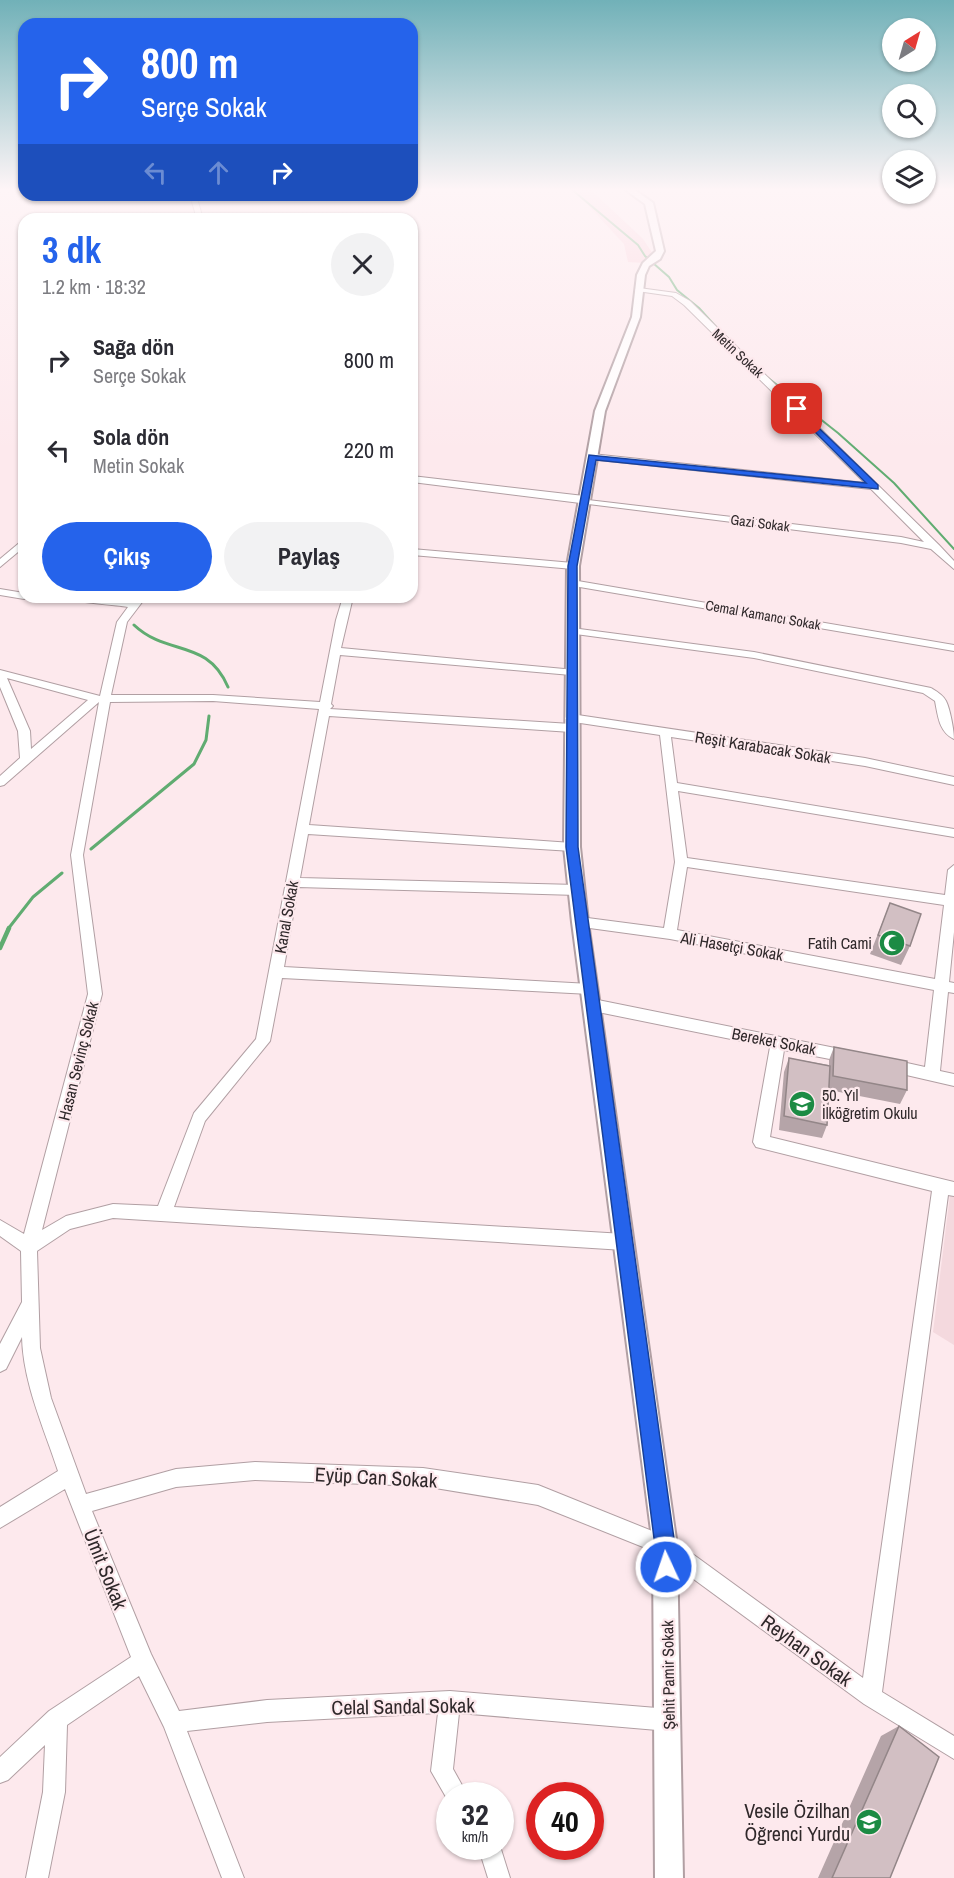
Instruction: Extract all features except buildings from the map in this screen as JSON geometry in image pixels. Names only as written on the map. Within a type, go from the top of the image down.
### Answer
[{"type":"street","name":"Şehit Pamir Sokak","points":[[641,276],[636,318],[600,411],[572,574],[572,847],[580,921],[665,1546],[669,1720],[669,1878]]},
{"type":"street","name":"Metin Sokak","points":[[639,290],[674,294],[687,303],[954,566]]},
{"type":"street","points":[[592,457],[875,487]]},
{"type":"street","name":"Gazi Sokak","points":[[418,480],[901,540],[936,547]]},
{"type":"street","points":[[0,564],[18,548]]},
{"type":"street","name":"Cemal Kamancı Sokak","points":[[418,553],[572,574],[954,648]]},
{"type":"street","points":[[0,592],[18,595]]},
{"type":"street","points":[[0,782],[26,758],[100,699],[122,622],[136,603]]},
{"type":"street","name":"Kanal Sokak","points":[[164,1212],[199,1118],[263,1041],[301,829],[346,603]]},
{"type":"street","points":[[572,631],[754,655],[927,690],[940,700],[945,724],[954,735]]},
{"type":"street","points":[[336,651],[572,672]]},
{"type":"street","points":[[0,673],[24,731],[26,758]]},
{"type":"street","name":"Reşit Karabacak Sokak","points":[[0,673],[100,699],[213,698],[326,709],[571,723],[665,732],[865,762],[954,781]]},
{"type":"street","name":"Hasan Sevinç Sokak","points":[[29,1247],[94,994],[77,855],[100,699]]},
{"type":"street","points":[[665,732],[681,862],[670,934]]},
{"type":"street","points":[[670,786],[954,833]]},
{"type":"street","points":[[301,829],[572,847]]},
{"type":"street","points":[[681,862],[950,901]]},
{"type":"street","points":[[932,1073],[947,986],[950,901],[954,870]]},
{"type":"street","points":[[292,882],[577,890]]},
{"type":"street","name":"Ali Hasetçi Sokak","points":[[580,921],[670,934],[947,986]]},
{"type":"street","name":"Bereket Sokak","points":[[276,972],[591,997],[778,1042],[932,1073],[954,1080]]},
{"type":"street","points":[[778,1042],[761,1142],[947,1187],[871,1697]]},
{"type":"street","points":[[0,1227],[29,1247],[66,1223],[113,1211],[164,1212],[624,1242]]},
{"type":"street","name":"Ümit Sokak","points":[[29,1247],[31,1348],[42,1398],[80,1505],[143,1661],[173,1722],[233,1878]]},
{"type":"street","points":[[0,1363],[30,1303]]},
{"type":"street","name":"Eyüp Can Sokak","points":[[80,1505],[176,1478],[255,1471],[423,1477],[538,1495],[665,1546]]},
{"type":"street","points":[[0,1518],[69,1475]]},
{"type":"street","name":"Reyhan Sokak","points":[[665,1546],[871,1697],[954,1748]]},
{"type":"street","points":[[0,1772],[57,1719],[143,1661]]},
{"type":"street","points":[[449,1782],[442,1771],[450,1702]]},
{"type":"street","name":"Celal Sandal Sokak","points":[[173,1722],[267,1712],[450,1702],[669,1720]]},
{"type":"street","points":[[38,1878],[54,1792],[57,1719]]},
{"type":"street","points":[[493,1860],[499,1878]]},
{"type":"shaded area","points":[[950,1195],[954,1196],[954,1345],[933,1332]]},
{"type":"waterway","points":[[667,276],[677,290],[699,308],[727,339]]},
{"type":"waterway","points":[[767,377],[838,433],[894,483],[954,549]]},
{"type":"waterway","points":[[134,625],[147,635],[198,654],[209,661],[228,687]]},
{"type":"waterway","points":[[91,849],[194,764],[206,740],[209,716]]},
{"type":"waterway","points":[[8,929],[33,897],[62,873]]},
{"type":"waterway","points":[[0,948],[9,928]]},
{"type":"place","name":"Fatih Cami","points":[[892,943]]},
{"type":"place","name":"50. Yıl İlköğretim Okulu","points":[[802,1104]]},
{"type":"place","name":"Vesile Özilhan Öğrenci Yurdu","points":[[869,1822]]},
{"type":"route","points":[[666,1567],[572,847],[573,566],[592,457],[875,487],[797,409]]}]
